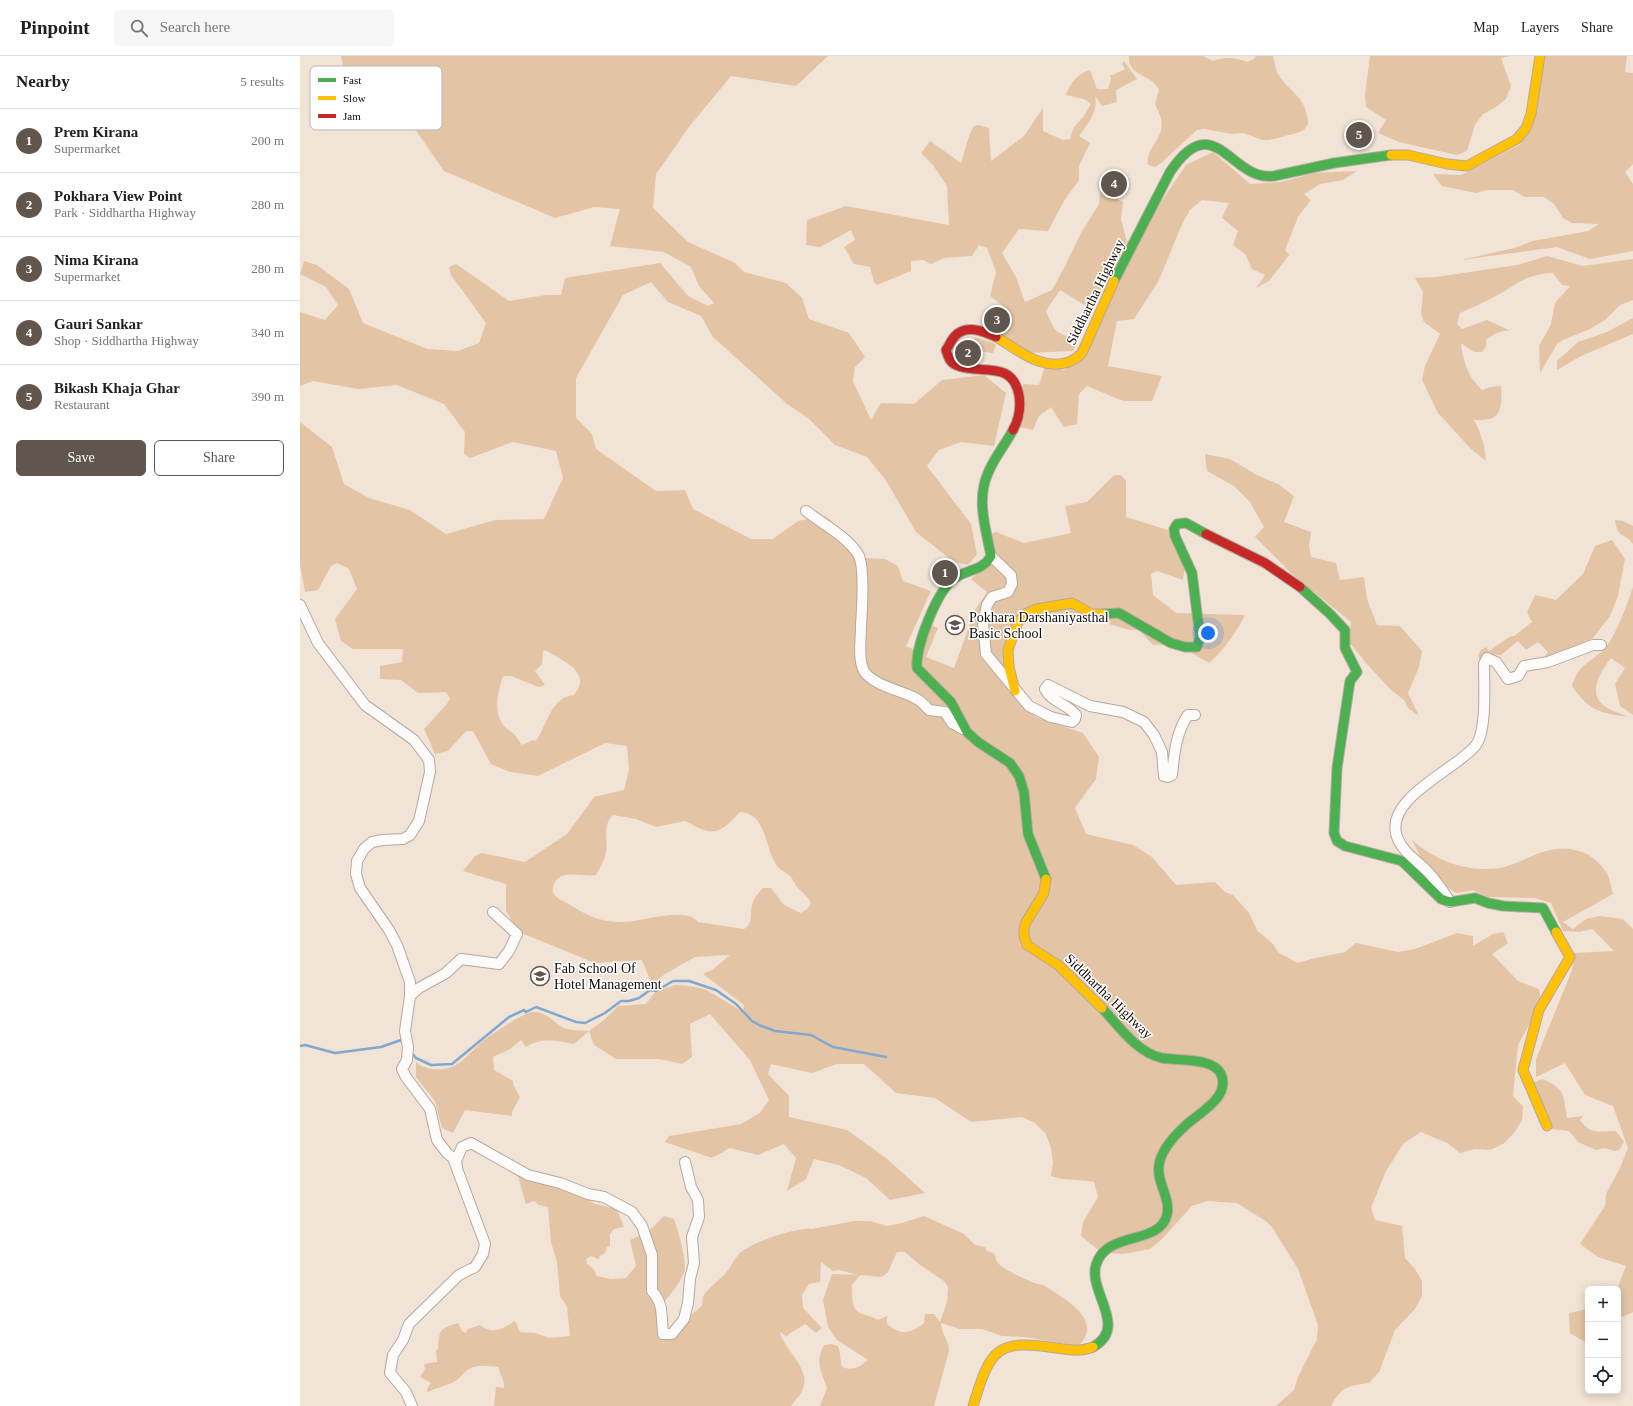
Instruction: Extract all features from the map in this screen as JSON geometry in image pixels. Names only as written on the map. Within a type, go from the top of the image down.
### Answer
[{"type":"main road","name":"Siddhartha Highway","points":[[973,1406],[981,1377],[988,1362],[1001,1349],[1008,1346],[1025,1344],[1080,1351],[1094,1347],[1106,1337],[1110,1324],[1109,1316],[1098,1290],[1095,1269],[1097,1260],[1102,1253],[1113,1244],[1147,1234],[1162,1224],[1166,1218],[1167,1203],[1158,1175],[1158,1165],[1169,1143],[1216,1098],[1222,1088],[1222,1082],[1219,1072],[1209,1064],[1200,1061],[1162,1058],[1148,1052],[1130,1037],[1059,966],[1027,944],[1024,939],[1024,926],[1027,919],[1040,902],[1046,885],[1044,872],[1028,834],[1022,786],[1019,777],[1012,766],[979,743],[967,731],[955,707],[935,684],[917,668],[916,654],[939,599],[950,583],[961,574],[986,565],[991,556],[982,511],[983,487],[990,468],[1016,423],[1021,402],[1015,383],[1010,377],[996,369],[963,367],[955,364],[949,359],[946,350],[955,335],[967,329],[980,330],[997,337],[1036,361],[1069,363],[1080,356],[1120,267],[1134,244],[1161,188],[1174,165],[1188,151],[1204,144],[1217,146],[1250,171],[1265,177],[1387,154],[1416,156],[1459,166],[1467,166],[1522,135],[1531,114],[1540,56]]},
{"type":"main road","points":[[1015,691],[1009,667],[1008,650],[1018,622],[1027,614],[1036,609],[1072,603],[1092,614],[1119,613],[1171,643],[1197,647],[1200,637],[1192,573],[1175,536],[1174,529],[1177,524],[1186,523],[1201,532],[1239,548],[1281,572],[1330,612],[1345,630],[1343,642],[1346,653],[1357,672],[1350,681],[1337,768],[1334,833],[1337,841],[1345,846],[1402,861],[1441,899],[1450,902],[1475,898],[1488,903],[1503,906],[1543,908],[1570,957],[1539,1010],[1523,1070],[1547,1126]]},
{"type":"street","points":[[806,511],[842,538],[858,554],[861,568],[862,597],[860,657],[863,670],[869,676],[887,687],[915,698],[924,704],[929,710],[945,712],[952,723],[967,731]]},
{"type":"street","points":[[991,556],[1011,575],[1012,584],[1008,592],[992,597],[987,605],[982,624],[983,642],[986,654],[1028,706],[1051,717],[1072,722],[1075,719],[1076,715],[1072,709],[1062,705],[1047,694],[1045,688],[1048,685],[1090,706],[1123,712],[1144,722],[1154,735],[1162,752],[1164,776],[1168,777],[1172,775],[1180,729],[1188,715],[1195,715]]},
{"type":"street","points":[[300,605],[318,644],[365,705],[414,740],[429,760],[430,772],[419,821],[410,834],[402,839],[372,842],[364,848],[357,862],[356,874],[360,888],[389,930],[397,946],[410,982],[410,996],[405,1031],[408,1047],[407,1060],[402,1069],[406,1078],[430,1109],[437,1140],[453,1158],[454,1166],[458,1171]]},
{"type":"street","points":[[1450,902],[1445,892],[1429,872],[1410,857],[1397,837],[1396,821],[1405,804],[1428,781],[1462,758],[1476,744],[1483,721],[1484,664],[1487,658],[1496,662],[1508,679],[1518,676],[1524,666],[1548,662],[1593,645],[1601,645]]},
{"type":"street","points":[[410,996],[419,988],[446,973],[461,958],[499,964],[509,951],[517,934],[493,912]]},
{"type":"street","points":[[412,1406],[406,1392],[390,1373],[393,1355],[403,1340],[409,1324],[459,1275],[475,1267],[483,1254],[485,1244],[458,1171],[456,1162],[462,1147],[471,1143],[528,1176],[560,1183],[588,1194],[604,1197],[632,1212],[642,1226],[652,1255],[652,1290],[658,1298],[661,1306],[663,1334],[668,1335],[672,1334],[681,1324],[686,1314],[690,1279],[694,1263],[692,1237],[699,1217],[698,1200],[692,1187],[685,1162]]},
{"type":"shaded area","points":[[341,56],[828,56],[796,86],[731,76],[689,127],[656,174],[653,208],[688,242],[735,263],[744,272],[786,283],[802,298],[809,319],[849,333],[865,357],[855,367],[853,381],[871,420],[881,403],[914,404],[942,380],[984,375],[1006,393],[994,446],[961,442],[939,450],[927,466],[971,524],[977,554],[968,565],[954,562],[916,532],[885,479],[867,457],[835,445],[809,419],[786,403],[713,337],[701,316],[668,302],[651,282],[623,295],[576,378],[576,418],[592,434],[596,449],[656,491],[685,490],[693,509],[751,539],[773,539],[798,521],[825,516],[854,539],[865,558],[885,559],[898,566],[903,581],[931,591],[906,646],[917,651],[931,625],[938,628],[926,657],[954,668],[975,610],[987,592],[971,579],[987,564],[989,535],[996,532],[1024,543],[1071,533],[1065,506],[1087,502],[1114,475],[1121,475],[1126,481],[1126,517],[1168,530],[1185,566],[1183,580],[1157,571],[1151,574],[1153,595],[1176,613],[1245,615],[1238,628],[1220,653],[1209,663],[1176,647],[1169,645],[1153,645],[1139,630],[1130,630],[1075,614],[1018,618],[1005,651],[1014,697],[1036,717],[1083,733],[1099,757],[1096,779],[1075,808],[1086,834],[1133,845],[1152,857],[1176,885],[1215,882],[1225,892],[1233,895],[1249,913],[1257,930],[1273,944],[1279,953],[1298,963],[1345,952],[1356,943],[1398,952],[1415,949],[1457,933],[1473,936],[1473,946],[1493,934],[1503,932],[1508,943],[1492,954],[1518,981],[1539,989],[1541,1003],[1518,1045],[1513,1096],[1523,1106],[1522,1120],[1514,1133],[1503,1144],[1490,1150],[1475,1149],[1460,1153],[1447,1143],[1421,1132],[1404,1143],[1386,1171],[1371,1208],[1375,1220],[1402,1226],[1405,1258],[1415,1269],[1422,1281],[1422,1296],[1415,1309],[1395,1330],[1379,1372],[1369,1383],[1346,1388],[1339,1394],[1331,1406],[1276,1406],[1294,1390],[1298,1377],[1317,1339],[1318,1325],[1298,1269],[1272,1227],[1267,1222],[1237,1203],[1207,1201],[1192,1206],[1162,1239],[1150,1249],[1123,1254],[1102,1253],[1081,1236],[1083,1222],[1098,1197],[1094,1182],[1062,1179],[1051,1176],[1053,1163],[1051,1148],[1046,1134],[1035,1123],[1022,1117],[971,1122],[935,1098],[896,1093],[864,1064],[837,1064],[812,1073],[771,1064],[768,1074],[789,1096],[789,1117],[847,1130],[886,1158],[925,1193],[890,1200],[866,1178],[839,1165],[814,1159],[806,1179],[787,1191],[796,1158],[784,1144],[758,1155],[730,1148],[712,1158],[665,1142],[669,1136],[741,1124],[760,1113],[769,1100],[750,1060],[710,1014],[690,1024],[692,1057],[682,1064],[659,1059],[616,1059],[594,1045],[589,1031],[604,1020],[618,1006],[646,1004],[656,991],[676,985],[705,989],[743,1012],[744,1005],[703,974],[712,970],[730,955],[695,957],[665,974],[652,985],[642,960],[595,963],[519,932],[506,911],[506,884],[463,871],[475,856],[482,853],[525,862],[567,834],[594,797],[624,790],[629,770],[627,746],[605,743],[538,776],[510,772],[491,764],[473,731],[466,731],[448,751],[435,754],[424,729],[447,704],[450,698],[446,692],[418,693],[401,680],[380,679],[380,666],[402,662],[403,649],[353,649],[341,641],[335,619],[357,589],[349,569],[337,563],[331,566],[318,590],[305,592],[300,565],[300,422],[332,447],[344,484],[369,498],[410,510],[446,534],[495,520],[544,519],[563,478],[556,451],[513,442],[470,458],[464,454],[465,432],[444,404],[397,385],[358,389],[313,381],[300,386],[300,312],[325,320],[338,305],[326,287],[300,274],[304,261],[317,265],[349,289],[363,323],[427,349],[458,351],[479,343],[486,323],[451,275],[449,267],[456,264],[509,301],[546,295],[561,295],[565,278],[660,263],[688,296],[708,306],[714,303],[699,286],[691,267],[664,252],[610,246],[620,209],[594,207],[555,218],[444,171],[416,130],[442,130],[442,66],[343,66]],"holes":[[[545,650],[567,663],[578,674],[580,680],[579,687],[574,695],[566,697],[555,706],[536,741],[533,740],[522,745],[513,733],[505,727],[498,715],[497,702],[503,676],[511,676],[539,687],[545,685],[535,671],[542,664],[543,651]],[[740,812],[749,814],[756,819],[761,826],[773,860],[778,867],[791,877],[797,887],[807,896],[810,901],[811,903],[807,909],[801,913],[784,905],[771,888],[763,888],[754,900],[750,922],[744,929],[698,922],[691,917],[682,915],[660,916],[627,922],[618,922],[590,916],[560,900],[553,892],[553,887],[556,881],[565,875],[596,875],[606,852],[606,828],[613,815],[636,819],[656,827],[685,821],[702,829],[715,831],[726,826]]]},
{"type":"shaded area","points":[[1129,56],[1203,56],[1213,61],[1222,58],[1230,58],[1248,62],[1256,56],[1273,56],[1278,74],[1302,102],[1307,115],[1308,124],[1304,130],[1297,133],[1269,140],[1263,140],[1243,133],[1232,134],[1204,129],[1197,130],[1161,163],[1155,167],[1148,165],[1149,153],[1161,131],[1162,125],[1161,117],[1155,104],[1159,90],[1152,81],[1132,68],[1129,63]]},
{"type":"shaded area","points":[[1370,56],[1511,56],[1501,58],[1511,86],[1506,99],[1496,107],[1483,114],[1475,125],[1467,151],[1457,155],[1399,142],[1378,133],[1386,120],[1366,107],[1365,95]]},
{"type":"shaded area","points":[[1543,56],[1627,56],[1625,72],[1633,73],[1633,164],[1625,172],[1633,184],[1633,251],[1590,259],[1557,247],[1461,260],[1514,248],[1533,241],[1588,231],[1599,224],[1572,223],[1563,218],[1554,204],[1544,197],[1525,197],[1513,190],[1487,190],[1476,193],[1442,186],[1433,174],[1461,175],[1521,144]]},
{"type":"shaded area","points":[[1124,61],[1137,79],[1116,90],[1117,102],[1102,106],[1095,96],[1096,102],[1094,112],[1079,136],[1090,143],[1079,166],[1079,180],[1064,201],[1048,231],[1019,229],[1002,253],[1016,277],[1025,302],[1052,290],[1081,233],[1099,204],[1100,190],[1123,202],[1121,219],[1127,242],[1091,309],[1060,290],[1046,311],[1057,331],[1061,334],[1079,339],[1073,351],[1027,353],[1001,337],[1013,317],[1012,318],[1002,305],[990,296],[996,272],[987,248],[979,245],[972,256],[944,258],[931,264],[923,260],[911,261],[911,271],[877,285],[874,282],[870,267],[854,264],[844,247],[855,240],[851,230],[820,247],[806,245],[807,220],[846,206],[949,225],[947,186],[933,165],[921,153],[930,141],[961,163],[970,133],[974,126],[978,125],[989,128],[991,161],[1024,136],[1043,108],[1043,131],[1063,140],[1070,139],[1074,127],[1084,116],[1091,104],[1084,99],[1066,95],[1072,82],[1078,76],[1090,70],[1097,89],[1108,89],[1111,79],[1110,75],[1125,69],[1122,64]]},
{"type":"shaded area","points":[[1213,152],[1250,184],[1281,182],[1314,173],[1357,171],[1343,180],[1320,184],[1304,194],[1311,200],[1298,217],[1285,250],[1289,255],[1269,281],[1256,288],[1265,275],[1252,269],[1245,254],[1233,245],[1238,231],[1222,218],[1229,203],[1202,200],[1190,210],[1182,224],[1159,280],[1134,319],[1117,321],[1108,366],[1162,376],[1152,401],[1123,401],[1087,386],[1079,394],[1077,424],[1064,427],[1051,407],[1039,416],[1033,430],[1019,427],[1023,384],[1039,385],[1045,366],[1065,370],[1161,202],[1186,165]]},
{"type":"shaded area","points":[[1547,256],[1583,266],[1633,259],[1633,300],[1620,305],[1605,320],[1590,329],[1557,344],[1540,373],[1539,346],[1551,324],[1555,303],[1570,286],[1562,285],[1553,273],[1535,275],[1528,278],[1515,284],[1502,293],[1460,313],[1457,324],[1462,329],[1487,320],[1511,331],[1500,332],[1486,340],[1486,346],[1482,352],[1474,352],[1461,343],[1467,369],[1477,385],[1482,390],[1490,387],[1501,386],[1501,406],[1497,414],[1489,419],[1474,420],[1479,430],[1485,450],[1486,461],[1470,448],[1438,413],[1422,380],[1425,366],[1440,334],[1424,322],[1421,314],[1423,292],[1415,278],[1436,277],[1517,265]]},
{"type":"shaded area","points":[[1633,318],[1633,334],[1581,356],[1557,370],[1557,361],[1578,342],[1607,332]]},
{"type":"shaded area","points":[[978,338],[996,344],[993,353],[964,349],[961,343],[965,340]]},
{"type":"shaded area","points":[[1205,454],[1230,459],[1255,474],[1278,484],[1294,496],[1284,522],[1311,532],[1309,546],[1311,557],[1336,563],[1340,580],[1364,577],[1367,599],[1377,625],[1400,626],[1422,651],[1419,667],[1408,693],[1419,716],[1408,708],[1404,700],[1391,690],[1349,642],[1351,622],[1292,574],[1255,537],[1264,527],[1250,502],[1234,486],[1207,471]]},
{"type":"shaded area","points":[[1615,520],[1623,521],[1633,526],[1633,544],[1619,533]]},
{"type":"shaded area","points":[[1612,540],[1625,559],[1618,596],[1610,616],[1593,638],[1542,660],[1548,652],[1538,642],[1526,650],[1518,641],[1501,655],[1484,654],[1481,662],[1478,656],[1480,651],[1486,647],[1489,651],[1511,636],[1514,636],[1532,622],[1527,612],[1535,595],[1556,600],[1583,574],[1595,546]]},
{"type":"shaded area","points":[[1633,587],[1633,715],[1620,706],[1615,684],[1625,668],[1611,658],[1600,674],[1596,687],[1598,699],[1603,705],[1628,717],[1602,712],[1590,706],[1572,686],[1578,672],[1610,642]]},
{"type":"shaded area","points":[[1412,840],[1420,847],[1438,858],[1468,868],[1479,869],[1502,868],[1537,854],[1557,849],[1576,850],[1593,858],[1600,864],[1607,873],[1613,894],[1563,922],[1573,929],[1586,919],[1600,916],[1623,919],[1633,929],[1633,1312],[1622,1317],[1621,1286],[1618,1286],[1626,1266],[1598,1257],[1580,1244],[1605,1206],[1606,1194],[1620,1168],[1628,1148],[1613,1106],[1585,1095],[1565,1063],[1536,1077],[1536,1059],[1572,970],[1574,953],[1614,951],[1592,929],[1579,932],[1563,931],[1551,903],[1535,898],[1488,897],[1473,890],[1456,893],[1444,885],[1424,865]]},
{"type":"shaded area","points":[[528,1013],[541,1013],[558,1025],[571,1030],[589,1031],[574,1044],[543,1041],[526,1047],[521,1040],[510,1049],[493,1057],[494,1070],[513,1081],[513,1084],[520,1097],[512,1112],[512,1116],[465,1110],[453,1133],[442,1128],[435,1101],[416,1077],[416,1062],[429,1069],[450,1068],[462,1061],[492,1034]]},
{"type":"shaded area","points":[[1542,1079],[1555,1086],[1562,1093],[1567,1118],[1583,1116],[1580,1120],[1584,1125],[1592,1130],[1616,1131],[1624,1142],[1619,1150],[1615,1151],[1604,1148],[1596,1150],[1578,1142],[1569,1131],[1551,1129],[1533,1083]]},
{"type":"shaded area","points":[[517,1173],[580,1195],[595,1204],[617,1209],[624,1227],[614,1229],[610,1234],[610,1246],[607,1247],[605,1253],[598,1259],[591,1256],[586,1259],[587,1264],[593,1268],[597,1276],[611,1279],[626,1278],[636,1266],[630,1240],[648,1232],[664,1216],[674,1219],[682,1246],[685,1268],[680,1282],[663,1304],[668,1338],[687,1318],[702,1306],[704,1295],[726,1273],[743,1250],[773,1237],[805,1229],[854,1221],[870,1221],[887,1226],[924,1216],[964,1234],[975,1245],[985,1247],[987,1251],[994,1253],[997,1262],[1001,1266],[1026,1280],[1043,1285],[1070,1303],[1084,1318],[1087,1327],[1085,1336],[1078,1346],[1024,1337],[1002,1336],[982,1329],[960,1329],[941,1323],[949,1351],[934,1406],[820,1406],[827,1388],[821,1372],[819,1361],[824,1345],[831,1344],[838,1346],[842,1367],[850,1369],[856,1368],[868,1360],[837,1340],[828,1327],[823,1300],[832,1274],[858,1275],[839,1270],[833,1271],[821,1262],[820,1282],[809,1284],[802,1295],[803,1308],[822,1328],[816,1333],[805,1324],[786,1336],[780,1332],[804,1375],[802,1391],[791,1406],[494,1406],[496,1387],[504,1388],[504,1383],[498,1367],[485,1366],[476,1366],[468,1370],[454,1382],[428,1392],[427,1389],[431,1383],[420,1377],[425,1369],[424,1364],[437,1362],[436,1350],[438,1349],[440,1334],[447,1326],[458,1323],[462,1331],[466,1333],[468,1329],[480,1325],[490,1330],[498,1330],[515,1321],[520,1332],[535,1333],[550,1338],[570,1336],[567,1307],[560,1296],[557,1262],[551,1242],[548,1207],[539,1205],[534,1201],[526,1204]],"holes":[[[897,1252],[905,1252],[920,1265],[944,1281],[948,1287],[947,1302],[940,1322],[934,1314],[925,1314],[924,1323],[910,1331],[902,1332],[887,1324],[887,1316],[878,1320],[857,1311],[853,1301],[852,1285],[860,1275],[882,1277],[888,1272]]]},
{"type":"shaded area","points":[[1585,1310],[1585,1342],[1570,1333],[1569,1313]]},
{"type":"waterway","points":[[411,1052],[416,1058],[431,1065],[452,1064],[509,1017],[524,1010],[526,1012],[536,1007],[576,1022],[585,1023],[605,1013],[621,1001],[629,1001],[639,998],[650,990],[656,991],[673,981],[689,981],[716,990],[736,1004],[752,1021],[759,1025],[775,1031],[811,1035],[833,1047],[886,1057]]},
{"type":"waterway","points":[[300,1046],[305,1045],[335,1053],[381,1047],[401,1040],[404,1044]]},
{"type":"traffic: fast","points":[[1114,281],[1170,172],[1186,153],[1199,145],[1211,145],[1259,175],[1274,176],[1334,163],[1391,155]]},
{"type":"traffic: fast","points":[[1013,430],[993,462],[984,483],[982,504],[991,556],[984,564],[955,578],[948,584],[941,594],[923,633],[917,659],[917,668],[951,702],[967,732],[978,742],[1010,763],[1019,776],[1024,792],[1028,834],[1046,879]]},
{"type":"traffic: fast","points":[[1103,614],[1119,613],[1171,643],[1185,647],[1197,647],[1200,637],[1192,573],[1175,536],[1174,529],[1177,524],[1186,523],[1206,534]]},
{"type":"traffic: fast","points":[[1300,587],[1330,614],[1345,630],[1345,648],[1357,672],[1350,681],[1337,768],[1334,833],[1337,841],[1345,846],[1402,861],[1441,899],[1450,902],[1475,898],[1488,903],[1503,906],[1543,908],[1556,932]]},
{"type":"traffic: fast","points":[[1093,1347],[1103,1339],[1108,1330],[1108,1319],[1097,1286],[1095,1275],[1096,1265],[1102,1254],[1110,1247],[1154,1231],[1162,1225],[1168,1209],[1160,1178],[1160,1159],[1169,1143],[1177,1133],[1212,1104],[1218,1097],[1222,1090],[1223,1082],[1221,1074],[1211,1065],[1203,1062],[1162,1058],[1144,1050],[1129,1038],[1102,1008]]},
{"type":"traffic: slow","points":[[1391,155],[1408,155],[1447,164],[1467,166],[1517,139],[1526,128],[1531,114],[1540,56]]},
{"type":"traffic: slow","points":[[996,337],[1030,358],[1049,364],[1069,362],[1082,353],[1114,281]]},
{"type":"traffic: slow","points":[[1015,691],[1009,667],[1008,650],[1018,622],[1027,613],[1036,609],[1072,603],[1092,614],[1103,614]]},
{"type":"traffic: slow","points":[[1046,879],[1044,893],[1026,922],[1024,936],[1027,945],[1058,965],[1102,1008]]},
{"type":"traffic: slow","points":[[1547,1126],[1523,1070],[1539,1010],[1570,957],[1556,932]]},
{"type":"traffic: slow","points":[[973,1406],[979,1387],[991,1361],[998,1353],[1007,1347],[1036,1345],[1074,1350],[1084,1350],[1093,1347]]},
{"type":"traffic: jam","points":[[996,337],[980,331],[969,329],[964,330],[959,332],[952,339],[946,350],[950,361],[956,365],[965,368],[993,370],[1002,372],[1009,376],[1015,384],[1020,399],[1018,417],[1013,430]]},
{"type":"traffic: jam","points":[[1206,534],[1265,563],[1300,587]]},
{"type":"place","name":"Bikash Khaja Ghar","points":[[1359,135]]},
{"type":"place","name":"Gauri Sankar","points":[[1114,184]]},
{"type":"place","name":"Nima Kirana","points":[[997,320]]},
{"type":"place","name":"Pokhara View Point","points":[[968,353]]},
{"type":"place","name":"Prem Kirana","points":[[945,573]]},
{"type":"place","name":"Pokhara Darshaniyasthal Basic School","points":[[955,625]]},
{"type":"place","name":"Fab School Of Hotel Management","points":[[540,976]]}]
